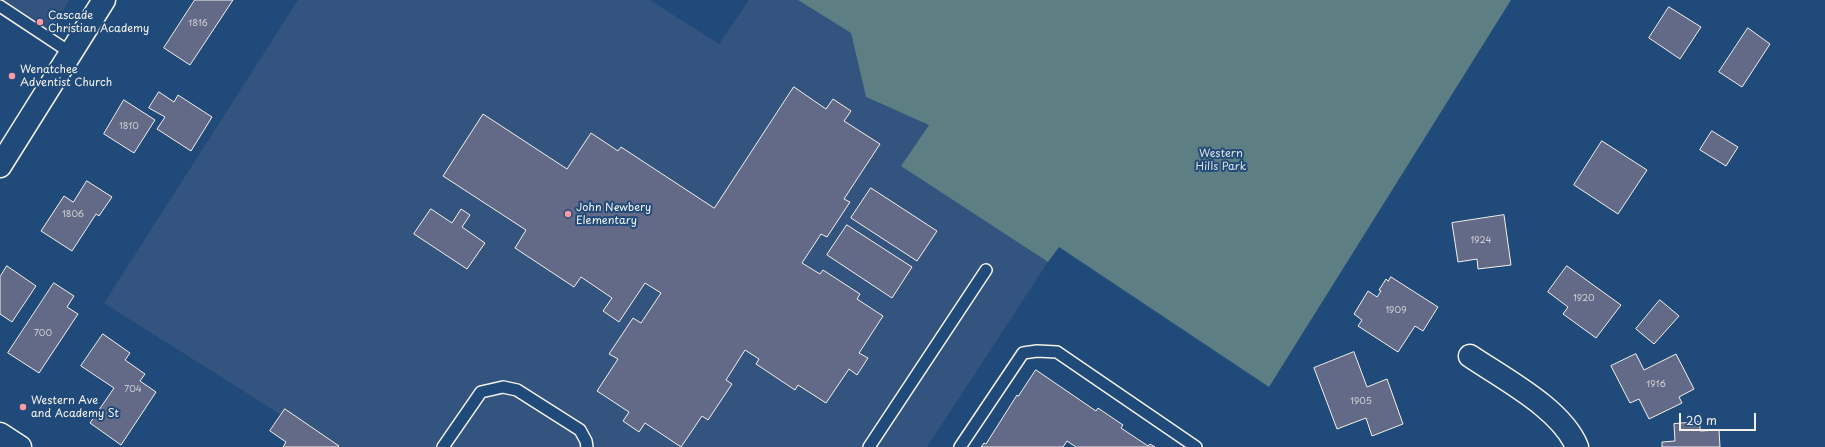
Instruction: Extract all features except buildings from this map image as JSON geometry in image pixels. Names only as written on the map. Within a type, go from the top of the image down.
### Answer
[{"type":"street","points":[[0,166],[104,0]]},
{"type":"street","points":[[1470,356],[1551,411],[1572,434],[1577,447]]},
{"type":"street","points":[[0,434],[20,447]]},
{"type":"lane","points":[[0,6],[71,52]]},
{"type":"lane","points":[[869,447],[986,270]]},
{"type":"lane","points":[[960,447],[1023,353],[1037,351],[1057,352],[1196,447]]},
{"type":"lane","points":[[442,447],[481,392],[503,387],[518,390],[580,430],[586,441],[587,447]]},
{"type":"shaded area","name":"Cascade Christian Academy","points":[[0,0],[69,0],[48,37],[0,7]]},
{"type":"shaded area","name":"John Newbery Elementary","points":[[298,0],[650,0],[719,44],[749,0],[798,0],[851,33],[866,97],[929,125],[902,166],[1048,262],[927,447],[332,447],[104,303]]},
{"type":"green space","name":"Western Hills Park","points":[[798,0],[1511,0],[1269,387],[1059,247],[1048,262],[901,166],[929,125],[866,97],[851,33]]},
{"type":"place","name":"Cascade Christian Academy","points":[[40,22]]},
{"type":"place","name":"Wenatchee Adventist Church","points":[[12,76]]},
{"type":"place","name":"John Newbery Elementary","points":[[568,214]]},
{"type":"place","name":"Western Ave and Academy St","points":[[23,407]]}]
